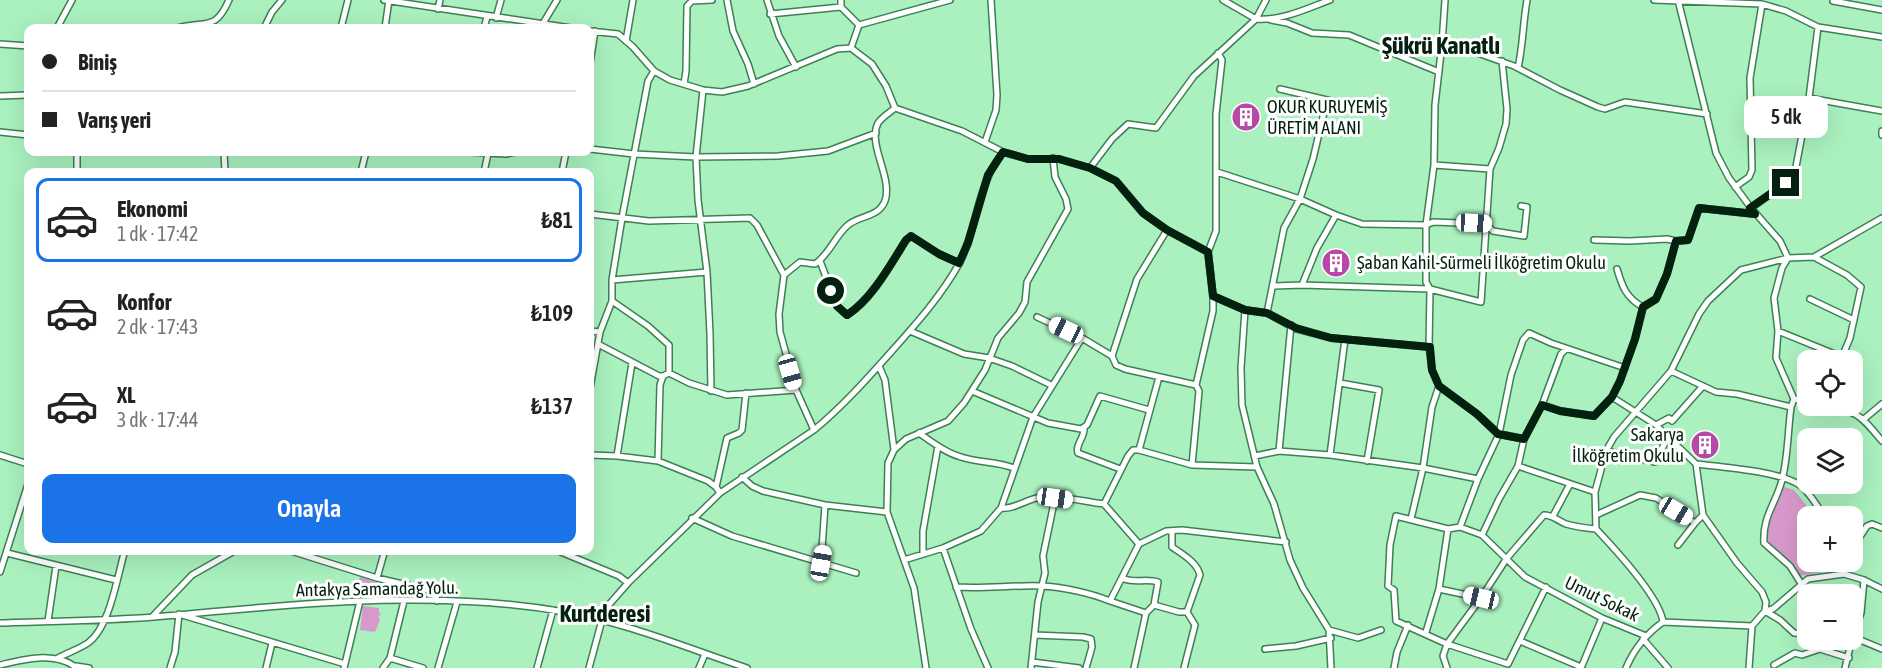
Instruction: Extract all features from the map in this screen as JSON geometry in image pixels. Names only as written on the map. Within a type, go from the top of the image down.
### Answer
[{"type":"street","points":[[59,24],[72,0]]},
{"type":"street","points":[[200,24],[217,21],[229,0]]},
{"type":"street","points":[[266,24],[282,0]]},
{"type":"street","points":[[342,24],[348,0]]},
{"type":"street","points":[[385,24],[387,0],[535,24]]},
{"type":"street","points":[[438,9],[440,0]]},
{"type":"street","points":[[496,18],[501,0]]},
{"type":"street","points":[[543,24],[557,0]]},
{"type":"street","points":[[626,41],[633,0]]},
{"type":"street","points":[[684,84],[687,6],[692,1],[712,0]]},
{"type":"street","points":[[727,0],[733,31],[754,84]]},
{"type":"street","points":[[767,0],[779,36],[796,68]]},
{"type":"street","points":[[841,0],[841,7],[858,25]]},
{"type":"street","points":[[858,25],[950,0]]},
{"type":"street","points":[[985,142],[996,110],[997,95],[991,0]]},
{"type":"street","points":[[1223,0],[1256,19],[1287,23],[1312,33],[1349,35],[1439,72]]},
{"type":"street","points":[[1090,168],[1112,139],[1128,124],[1156,128],[1194,76],[1256,19],[1266,0]]},
{"type":"street","points":[[1269,20],[1330,0]]},
{"type":"street","points":[[1444,0],[1435,105],[1434,165],[1426,225],[1426,282],[1430,289],[1432,370],[1439,386],[1477,414],[1498,434],[1524,439]]},
{"type":"street","points":[[1518,68],[1524,41],[1524,16],[1527,0]]},
{"type":"street","points":[[1654,0],[1762,4],[1785,11],[1818,27],[1882,37]]},
{"type":"street","points":[[1678,0],[1716,153],[1750,208],[1780,241],[1788,258]]},
{"type":"street","points":[[1833,1],[1882,10]]},
{"type":"street","points":[[1736,187],[1749,177],[1752,170],[1750,78],[1762,4]]},
{"type":"street","points":[[770,14],[841,7]]},
{"type":"street","points":[[485,24],[487,17]]},
{"type":"street","points":[[851,48],[858,25]]},
{"type":"street","points":[[1750,208],[1786,183],[1795,172],[1809,98],[1818,27]]},
{"type":"street","points":[[594,31],[618,34],[654,71],[670,80],[703,90],[722,92],[754,84],[837,49],[851,48],[873,64],[895,108],[962,131],[1003,152],[1028,159],[1053,158],[1090,168],[1116,181],[1143,213],[1167,230],[1208,252]]},
{"type":"street","points":[[0,44],[24,46]]},
{"type":"street","points":[[1442,44],[1518,68],[1560,90],[1605,109],[1625,102],[1707,114]]},
{"type":"street","points":[[1192,465],[1199,391],[1196,385],[1213,311],[1208,252],[1216,231],[1216,114],[1222,60],[1218,53]]},
{"type":"street","points":[[1274,285],[1430,289],[1481,302],[1490,169],[1506,124],[1507,109],[1502,62]]},
{"type":"street","points":[[594,366],[600,332],[612,302],[612,280],[622,218],[648,81],[654,71]]},
{"type":"street","points":[[1280,89],[1368,109]]},
{"type":"street","points":[[703,90],[696,157],[711,334],[711,391]]},
{"type":"street","points":[[0,96],[24,95]]},
{"type":"street","points":[[1809,98],[1882,111]]},
{"type":"street","points":[[1267,313],[1284,228],[1300,199],[1313,159],[1327,100]]},
{"type":"street","points":[[784,275],[800,262],[815,264],[820,261],[847,225],[875,214],[884,203],[887,191],[876,133],[878,123],[895,108]]},
{"type":"street","points":[[0,132],[24,135]]},
{"type":"street","points":[[594,149],[696,157],[778,156],[828,151],[876,133]]},
{"type":"street","points":[[589,668],[600,619],[628,584],[692,518],[720,493],[827,419],[879,366],[931,305],[959,263],[968,243],[988,175],[1003,152]]},
{"type":"street","points":[[926,668],[914,588],[887,512],[888,463],[894,450],[906,439],[948,421],[955,415],[985,370],[998,338],[1019,313],[1025,302],[1028,282],[1050,238],[1067,212],[1066,199],[1053,171],[1053,158]]},
{"type":"street","points":[[1434,165],[1490,169]]},
{"type":"street","points":[[1217,172],[1300,199],[1362,224],[1426,225],[1433,222],[1486,224],[1493,231],[1524,236],[1527,207],[1521,206]]},
{"type":"street","points":[[1594,240],[1688,240],[1699,208],[1755,214]]},
{"type":"street","points":[[594,214],[649,221],[750,218],[758,225],[784,275],[779,314],[780,332],[796,390],[814,430]]},
{"type":"street","points":[[1302,285],[1317,248],[1336,215]]},
{"type":"street","points":[[1663,622],[1657,603],[1629,566],[1596,529],[1596,492],[1606,451],[1614,437],[1671,371],[1699,314],[1708,301],[1730,279],[1741,270],[1788,258],[1814,257],[1882,218]]},
{"type":"street","points":[[1112,356],[1137,279],[1167,230]]},
{"type":"street","points":[[820,261],[837,306],[847,315],[874,287],[911,236],[939,254],[959,263]]},
{"type":"street","points":[[1542,405],[1560,411],[1594,416],[1612,397],[1625,368],[1643,307],[1656,299],[1667,274],[1676,241]]},
{"type":"street","points":[[1814,257],[1861,287],[1846,350]]},
{"type":"street","points":[[1788,258],[1782,268],[1774,297],[1778,331],[1776,358],[1794,399],[1791,407],[1783,479],[1769,510],[1763,531],[1764,543],[1790,566],[1801,584]]},
{"type":"street","points":[[1617,269],[1624,292],[1643,307]]},
{"type":"street","points":[[612,280],[707,272]]},
{"type":"street","points":[[1213,296],[1245,310],[1267,313],[1308,332],[1331,338],[1430,347]]},
{"type":"street","points":[[1810,299],[1854,320]]},
{"type":"street","points":[[612,302],[648,326],[669,345],[666,375],[660,385],[658,461]]},
{"type":"street","points":[[1245,310],[1241,368],[1242,405],[1257,467],[1274,504],[1290,560],[1303,588],[1329,630],[1332,668]]},
{"type":"street","points":[[1037,317],[1082,338],[1112,356],[1116,365],[1196,385]]},
{"type":"street","points":[[1279,451],[1291,325]]},
{"type":"street","points":[[910,331],[964,354],[989,358],[1012,366],[1051,386]]},
{"type":"street","points":[[1778,331],[1824,350]]},
{"type":"street","points":[[594,332],[600,332]]},
{"type":"street","points":[[1460,527],[1498,434],[1512,375],[1523,340],[1529,333],[1566,349],[1625,368]]},
{"type":"street","points":[[904,560],[943,548],[981,531],[1001,508],[1033,417],[1082,338]]},
{"type":"street","points":[[1330,455],[1345,339]]},
{"type":"street","points":[[598,344],[632,363],[727,395],[796,390]]},
{"type":"street","points":[[1546,587],[1508,664],[1447,644],[1396,621],[1395,590],[1388,586],[1390,545],[1396,516],[1448,529],[1460,527],[1482,535],[1498,499],[1518,466],[1524,439],[1542,405],[1561,354],[1566,349]]},
{"type":"street","points":[[617,456],[632,363]]},
{"type":"street","points":[[879,366],[885,380],[894,450]]},
{"type":"street","points":[[1671,371],[1716,392],[1737,394],[1791,407]]},
{"type":"street","points":[[1138,450],[1159,377]]},
{"type":"street","points":[[1340,383],[1379,390],[1367,461]]},
{"type":"street","points":[[1411,519],[1423,468],[1432,407],[1439,386]]},
{"type":"street","points":[[1656,425],[1669,418],[1672,421],[1703,386]]},
{"type":"street","points":[[972,391],[1053,424],[1084,428]]},
{"type":"street","points":[[716,487],[727,438],[742,431],[746,393]]},
{"type":"street","points":[[1120,470],[1078,453],[1077,449],[1084,428],[1101,395],[1149,410]]},
{"type":"street","points":[[1612,397],[1656,425],[1696,465],[1703,515],[1737,563],[1762,592],[1766,602],[1765,611],[1752,626],[1749,668]]},
{"type":"street","points":[[1864,420],[1882,404]]},
{"type":"street","points":[[1858,416],[1882,441]]},
{"type":"street","points":[[919,433],[962,458],[990,461],[1014,468]]},
{"type":"street","points":[[1606,451],[1655,462],[1668,436]]},
{"type":"street","points":[[923,554],[923,531],[938,446]]},
{"type":"street","points":[[1104,504],[1120,470],[1133,450],[1192,465],[1257,467]]},
{"type":"street","points":[[1255,456],[1279,451],[1330,455],[1423,468],[1478,479]]},
{"type":"street","points":[[0,455],[24,463]]},
{"type":"street","points":[[594,455],[658,461],[708,482],[720,493]]},
{"type":"street","points":[[1696,465],[1737,468],[1783,479],[1801,486],[1816,506]]},
{"type":"street","points":[[1518,466],[1596,492]]},
{"type":"street","points":[[742,477],[752,486],[763,491],[825,506],[887,512]]},
{"type":"street","points":[[1553,516],[1570,484]]},
{"type":"street","points":[[1596,515],[1640,495],[1656,498],[1695,523]]},
{"type":"street","points":[[1001,508],[1006,509],[1043,496],[1104,504],[1139,544]]},
{"type":"street","points":[[0,572],[24,497]]},
{"type":"street","points":[[1055,498],[1043,556],[1045,573],[1038,602],[1031,665],[1079,668]]},
{"type":"street","points":[[821,563],[825,506]]},
{"type":"street","points":[[1447,668],[1443,656],[1447,644],[1507,558],[1544,515],[1553,516],[1564,523],[1581,528],[1596,529]]},
{"type":"street","points":[[1678,545],[1703,515]]},
{"type":"street","points":[[692,518],[732,536],[806,556],[856,573]]},
{"type":"street","points":[[1863,532],[1867,526],[1872,524],[1882,528]]},
{"type":"street","points":[[1426,633],[1439,589],[1448,529]]},
{"type":"street","points":[[1110,601],[1139,544],[1166,531],[1182,530],[1286,542]]},
{"type":"street","points":[[1172,531],[1172,547],[1186,556],[1199,570],[1200,575],[1186,612]]},
{"type":"street","name":"Umut Sokak","points":[[1482,535],[1525,577],[1644,638],[1668,668]]},
{"type":"street","points":[[943,548],[988,668]]},
{"type":"street","points":[[7,553],[116,580]]},
{"type":"street","points":[[60,659],[88,643],[99,633],[124,555]]},
{"type":"street","points":[[152,617],[192,575],[227,555]]},
{"type":"street","points":[[304,555],[377,578],[428,590],[437,601]]},
{"type":"street","points":[[377,578],[384,555]]},
{"type":"street","points":[[568,555],[619,576],[628,584]]},
{"type":"street","points":[[48,621],[57,566]]},
{"type":"street","points":[[1803,584],[1808,579],[1844,574],[1882,589]]},
{"type":"street","points":[[1122,578],[1128,582],[1150,580],[1158,582],[1154,605],[1146,613],[1134,668]]},
{"type":"street","points":[[1863,591],[1864,580]]},
{"type":"street","points":[[956,587],[1043,586],[1096,596],[1146,613]]},
{"type":"street","points":[[1439,589],[1481,598]]},
{"type":"street","points":[[1765,611],[1773,609],[1797,589]]},
{"type":"street","points":[[170,668],[175,652],[180,614],[345,666],[360,601]]},
{"type":"street","name":"Antakya Samandağ Yolu.","points":[[0,623],[152,617],[360,601],[512,604],[600,619],[747,668]]},
{"type":"street","points":[[383,668],[390,658],[404,601]]},
{"type":"street","points":[[438,668],[457,602]]},
{"type":"street","points":[[1154,605],[1186,612]]},
{"type":"street","points":[[537,668],[553,610]]},
{"type":"street","points":[[1765,611],[1797,633]]},
{"type":"street","points":[[1184,668],[1195,625],[1186,612]]},
{"type":"street","points":[[1520,641],[1581,667],[1602,618]]},
{"type":"street","points":[[1626,668],[1644,638],[1663,622],[1752,626]]},
{"type":"street","points":[[1394,668],[1397,652],[1408,625]]},
{"type":"street","points":[[1329,630],[1358,638],[1381,630]]},
{"type":"street","points":[[1035,634],[1091,639],[1092,647],[1086,668]]},
{"type":"street","points":[[1265,649],[1296,646],[1331,638]]},
{"type":"street","points":[[1863,642],[1882,649]]},
{"type":"street","points":[[266,668],[272,643]]},
{"type":"street","points":[[1774,665],[1795,653],[1802,655],[1820,649],[1849,658]]},
{"type":"street","points":[[1845,668],[1851,650]]},
{"type":"street","points":[[699,668],[705,654]]},
{"type":"street","points":[[0,665],[31,658],[60,659],[76,667],[89,668]]},
{"type":"street","points":[[390,658],[423,668]]},
{"type":"street","points":[[59,668],[60,659]]},
{"type":"shaded area","points":[[1781,486],[1794,490],[1807,506],[1797,506],[1797,572],[1821,572],[1793,577],[1788,565],[1767,542],[1769,522]]},
{"type":"shaded area","points":[[360,577],[423,597],[355,597]]},
{"type":"shaded area","points":[[363,606],[379,608],[381,615],[378,616],[380,620],[375,632],[360,630]]},
{"type":"place","name":"OKUR KURUYEMİŞ ÜRETİM ALANI","points":[[1246,117]]},
{"type":"place","name":"Şaban Kahil-Sürmeli İlköğretim Okulu","points":[[1336,263]]},
{"type":"place","name":"Sakarya İlköğretim Okulu","points":[[1705,445]]},
{"type":"district","name":"Şükrü Kanatlı","points":[[1441,46]]},
{"type":"district","name":"Kurtderesi","points":[[605,614]]},
{"type":"route","points":[[831,291],[837,306],[847,315],[874,287],[911,236],[939,254],[959,263],[968,243],[988,175],[1003,152],[1028,159],[1059,159],[1090,168],[1116,181],[1143,213],[1167,230],[1208,252],[1213,296],[1245,310],[1267,313],[1296,328],[1331,338],[1430,347],[1432,370],[1439,386],[1477,414],[1498,434],[1524,439],[1542,405],[1560,411],[1594,416],[1612,397],[1635,339],[1643,307],[1656,299],[1667,274],[1676,241],[1688,240],[1699,208],[1755,214],[1750,208],[1786,183]]}]
